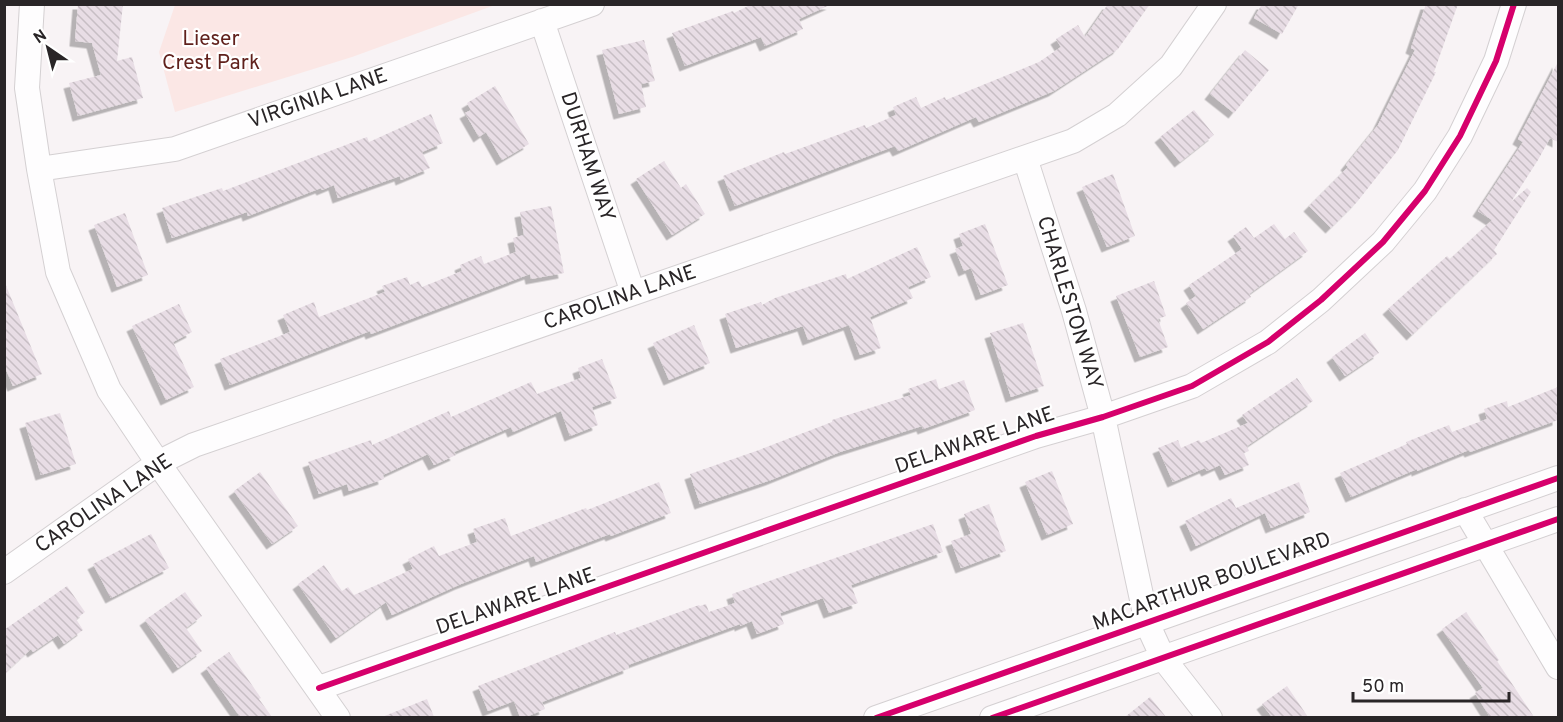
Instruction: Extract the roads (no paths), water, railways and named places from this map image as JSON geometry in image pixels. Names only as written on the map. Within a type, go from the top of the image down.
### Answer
[{"type":"street","points":[[32,4],[27,88],[58,272],[109,390],[338,717]]},
{"type":"street","name":"VIRGINIA LANE","points":[[39,169],[175,149],[592,4]]},
{"type":"street","name":"CAROLINA LANE","points":[[4,572],[158,463],[194,446],[1073,141],[1118,116],[1172,66],[1214,4]]},
{"type":"street","name":"DELAWARE LANE","points":[[319,688],[1036,436],[1103,417],[1192,386],[1268,342],[1321,300],[1383,242],[1425,190],[1460,135],[1496,61],[1514,4]]},
{"type":"street","name":"DURHAM WAY","points":[[542,21],[633,293]]},
{"type":"street","name":"CHARLESTON WAY","points":[[1025,158],[1074,311],[1103,417],[1147,623],[1162,658],[1210,717]]},
{"type":"street","name":"MACARTHUR BOULEVARD","points":[[876,717],[1558,477]]},
{"type":"street","points":[[1465,510],[1558,667]]},
{"type":"street","points":[[992,717],[1558,519]]},
{"type":"park label","name":"Lieser Crest Park","points":[[211,51]]}]
